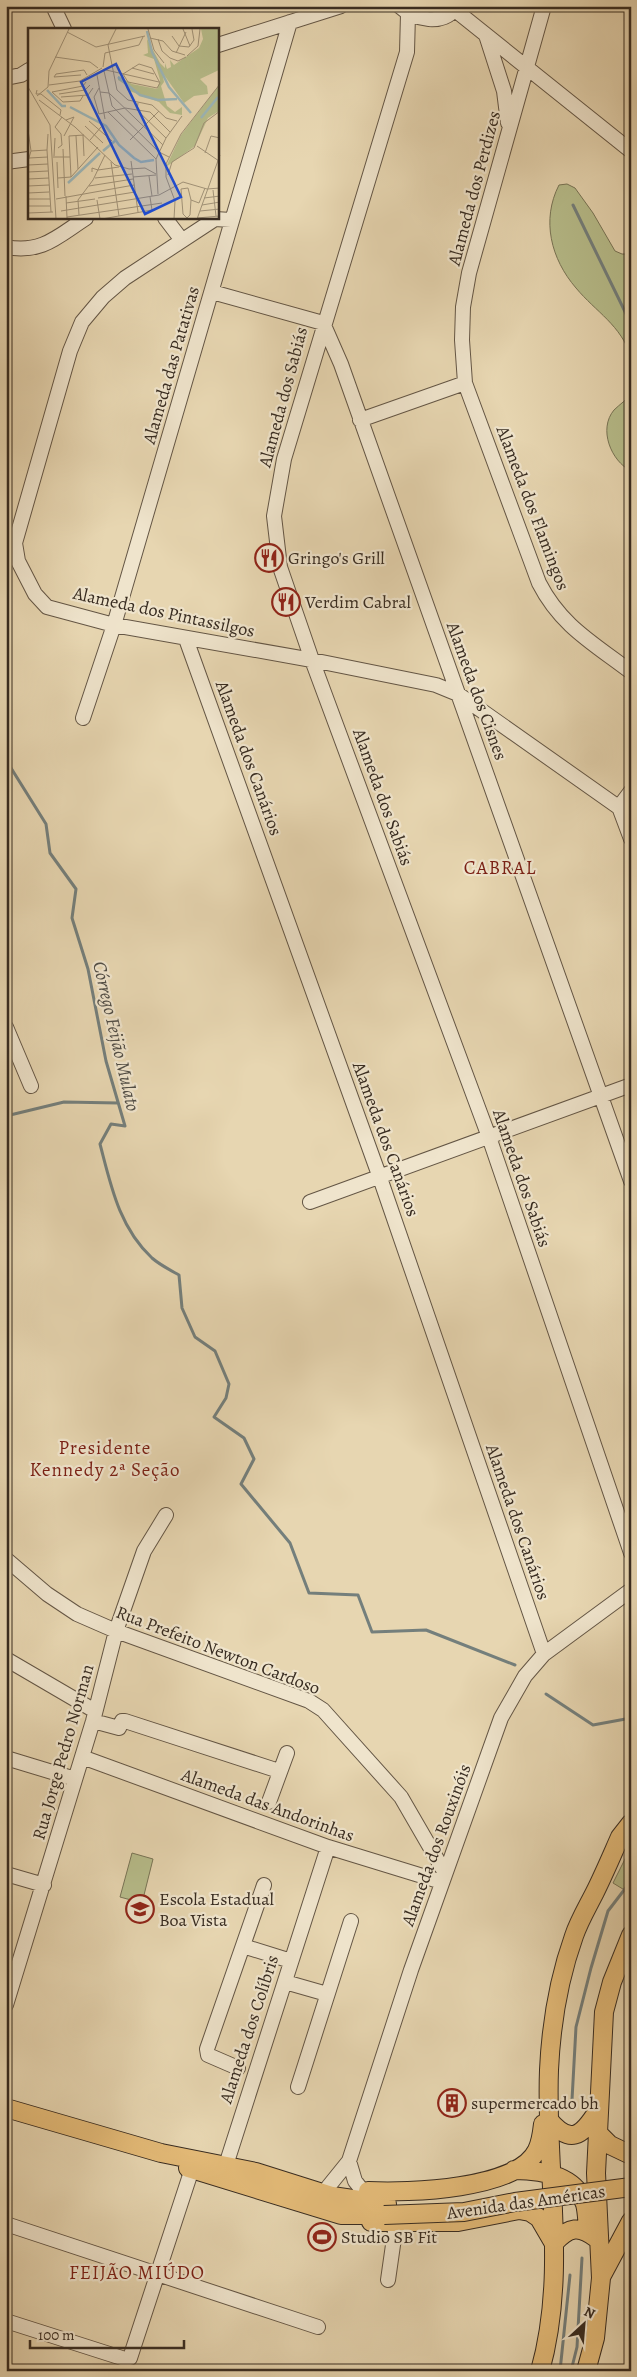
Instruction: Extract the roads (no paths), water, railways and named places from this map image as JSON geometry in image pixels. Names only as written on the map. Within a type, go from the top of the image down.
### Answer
[{"type":"main road","points":[[303,2187],[404,2192],[455,2188],[514,2170],[530,2160],[537,2151],[542,2137],[561,1980],[574,1934],[620,1837],[631,1823]]},
{"type":"main road","points":[[594,2236],[597,2112],[604,2012],[612,1982],[631,1936]]},
{"type":"main road","points":[[540,2371],[550,2320],[555,2244],[553,2175],[548,2119],[549,2067]]},
{"type":"main road","name":"Avenida das Américas","points":[[6,2108],[161,2154],[226,2165],[341,2197],[389,2214]]},
{"type":"main road","points":[[548,2119],[558,2130],[567,2136],[574,2136],[587,2126],[597,2112]]},
{"type":"main road","points":[[597,2132],[610,2145],[631,2155]]},
{"type":"main road","name":"Avenida das Américas","points":[[161,2154],[192,2170],[342,2215],[464,2212],[515,2202],[631,2187]]},
{"type":"main road","points":[[514,2170],[534,2170],[553,2175],[570,2184],[581,2196],[585,2204],[594,2236],[601,2278],[595,2338],[586,2371]]},
{"type":"main road","points":[[389,2214],[511,2190],[631,2175]]},
{"type":"main road","points":[[389,2214],[458,2222],[519,2210],[530,2212],[539,2218],[555,2244]]},
{"type":"main road","points":[[601,2278],[631,2221]]},
{"type":"main road","points":[[555,2244],[571,2229],[579,2228],[594,2236]]},
{"type":"street","points":[[53,6],[64,28]]},
{"type":"street","points":[[219,45],[341,6]]},
{"type":"street","name":"Alameda dos Perdizes","points":[[465,383],[462,340],[463,307],[469,273],[544,6]]},
{"type":"street","points":[[403,10],[424,19],[441,17],[456,8],[631,152]]},
{"type":"street","name":"Alameda dos Sabiás","points":[[403,10],[409,43]]},
{"type":"street","name":"Alameda dos Sabiás","points":[[424,19],[409,43],[323,323],[284,459],[274,516],[280,567],[312,660],[489,1138],[631,1554]]},
{"type":"street","name":"Alameda das Patativas","points":[[83,718],[114,625],[290,22]]},
{"type":"street","points":[[486,34],[504,91],[508,131]]},
{"type":"street","points":[[6,78],[21,75],[28,71]]},
{"type":"street","points":[[6,162],[28,159]]},
{"type":"street","points":[[6,247],[23,249],[42,246],[84,219]]},
{"type":"street","points":[[166,219],[181,239]]},
{"type":"street","name":"Alameda dos Pintassilgos","points":[[232,220],[215,219],[181,239],[125,278],[103,297],[82,322],[70,351],[16,543],[18,562],[35,594],[47,606],[114,625],[312,660],[436,685],[458,694],[631,816]]},
{"type":"street","points":[[212,292],[323,323]]},
{"type":"street","name":"Alameda dos Cisnes","points":[[323,323],[341,364],[631,1181]]},
{"type":"street","points":[[360,420],[465,383]]},
{"type":"street","name":"Alameda dos Flamingos","points":[[465,383],[539,583],[550,604],[564,621],[631,672]]},
{"type":"street","name":"Alameda dos Canários","points":[[186,639],[379,1175],[544,1654]]},
{"type":"street","points":[[631,791],[619,807],[631,839]]},
{"type":"street","points":[[6,1027],[31,1086]]},
{"type":"street","points":[[310,1202],[379,1175],[489,1138],[600,1095],[631,1086]]},
{"type":"street","name":"Rua Jorge Pedro Norman","points":[[6,2005],[8,1990],[44,1885],[76,1779],[116,1631],[144,1551],[166,1515]]},
{"type":"street","name":"Rua Prefeito Newton Cardoso","points":[[6,1559],[47,1594],[77,1614],[116,1631],[309,1701],[322,1710],[401,1797],[444,1878]]},
{"type":"street","name":"Alameda dos Rouxinóis","points":[[328,2187],[349,2161],[394,2022],[501,1718],[525,1676],[544,1654],[631,1590]]},
{"type":"street","points":[[6,1659],[94,1716],[119,1728],[125,1721],[279,1770]]},
{"type":"street","points":[[269,1802],[279,1770],[287,1753]]},
{"type":"street","name":"Alameda das Andorinhas","points":[[82,1757],[328,1847],[444,1878]]},
{"type":"street","points":[[6,1758],[76,1779]]},
{"type":"street","name":"Alameda dos Colíbris","points":[[226,2165],[328,1847]]},
{"type":"street","points":[[6,1874],[44,1885]]},
{"type":"street","points":[[238,2068],[213,2059],[208,2055],[207,2050],[264,1885]]},
{"type":"street","points":[[298,2087],[350,1921]]},
{"type":"street","points":[[243,1946],[291,1961]]},
{"type":"street","points":[[285,1982],[327,1994]]},
{"type":"street","points":[[349,2161],[355,2181],[362,2190]]},
{"type":"street","points":[[6,2321],[125,2359],[130,2358],[192,2170]]},
{"type":"street","points":[[388,2280],[389,2214]]},
{"type":"street","points":[[6,2224],[318,2328]]},
{"type":"waterway","points":[[573,205],[631,324]]},
{"type":"waterway","name":"Córrego Feijão Mulato","points":[[6,760],[46,824],[50,853],[76,889],[72,918],[88,969],[106,1061],[125,1126],[111,1124],[100,1144],[113,1190],[124,1219],[141,1246],[155,1261],[179,1275],[182,1308],[195,1337],[215,1351],[229,1384],[226,1398],[214,1417],[244,1438],[254,1459],[241,1484],[290,1543],[309,1593],[358,1595],[372,1632],[426,1630],[515,1665]]},
{"type":"waterway","points":[[6,1116],[64,1102],[118,1103]]},
{"type":"waterway","name":"Córrego Feijão Mulato","points":[[546,1694],[593,1725],[631,1718]]},
{"type":"waterway","name":"Córrego Feijão Mulato","points":[[572,2100],[576,2027],[591,1968],[608,1911],[631,1881]]},
{"type":"waterway","points":[[571,2371],[577,2347],[582,2258]]},
{"type":"waterway","points":[[560,2371],[570,2275]]},
{"type":"place","name":"Gringo's Grill","points":[[269,558]]},
{"type":"place","name":"Verdim Cabral","points":[[286,602]]},
{"type":"place","name":"Escola Estadual Boa Vista","points":[[140,1909]]},
{"type":"place","name":"supermercado bh","points":[[452,2103]]},
{"type":"place","name":"Studio SB Fit","points":[[322,2237]]},
{"type":"district","name":"CABRAL","points":[[500,867]]},
{"type":"district","name":"Presidente Kennedy 2ª Seção","points":[[105,1458]]},
{"type":"district","name":"FEIJÃO MIÚDO","points":[[137,2272]]}]
